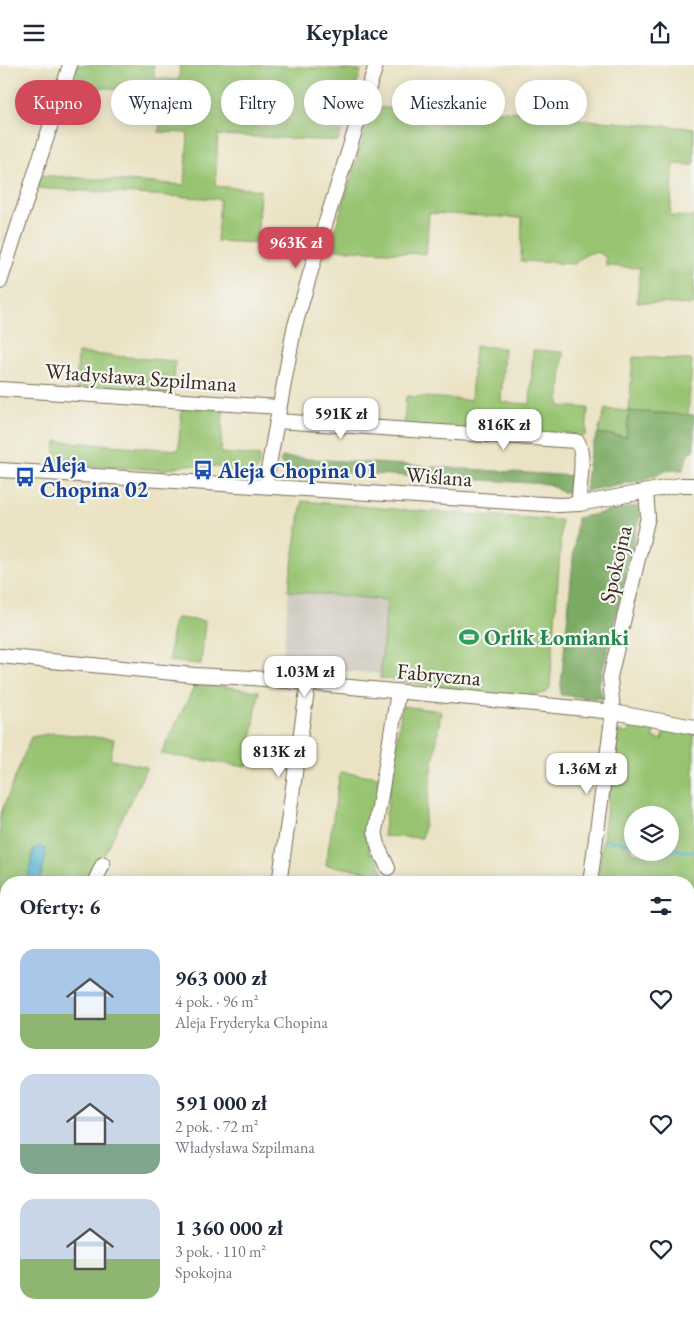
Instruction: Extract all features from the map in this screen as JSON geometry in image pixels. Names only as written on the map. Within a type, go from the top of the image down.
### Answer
[{"type":"street","points":[[0,282],[70,65]]},
{"type":"street","points":[[265,486],[294,329],[376,65]]},
{"type":"street","name":"Władysława Szpilmana","points":[[0,389],[575,441],[578,443],[582,455],[579,504]]},
{"type":"street","name":"Wiślana","points":[[0,470],[559,505],[579,504],[680,485],[694,485]]},
{"type":"street","name":"Spokojna","points":[[591,876],[613,712],[610,677],[648,517],[646,492]]},
{"type":"street","name":"Fabryczna","points":[[0,656],[613,712],[694,727]]},
{"type":"street","points":[[280,876],[308,684]]},
{"type":"street","points":[[388,868],[379,849],[375,831],[398,692]]},
{"type":"street","points":[[97,876],[103,864]]},
{"type":"shaded area","points":[[289,591],[387,600],[381,674],[279,665],[280,659],[283,658]]},
{"type":"green space","points":[[74,65],[154,65],[154,78],[179,80],[111,80],[111,89],[101,88],[101,80],[69,80]]},
{"type":"green space","points":[[180,65],[270,65],[361,71],[358,80],[304,80],[304,125],[343,125],[338,141],[218,135],[215,186],[260,190],[257,243],[217,241],[220,199],[34,188],[37,175],[185,185],[188,133],[159,132],[160,125],[211,125],[211,80],[179,80]]},
{"type":"green space","points":[[382,108],[392,108],[392,125],[505,125],[505,111],[515,112],[515,125],[587,125],[587,120],[694,128],[694,165],[674,164],[670,216],[694,217],[694,305],[637,302],[640,268],[606,266],[606,258],[600,253],[586,255],[575,264],[521,261],[522,218],[429,213],[426,254],[329,249],[367,125],[382,125]]},
{"type":"green space","points":[[475,346],[504,348],[501,402],[530,404],[533,350],[563,352],[559,406],[588,408],[586,435],[577,438],[404,426],[406,396],[471,400]]},
{"type":"green space","points":[[78,353],[175,361],[173,396],[76,389]]},
{"type":"green space","points":[[633,357],[692,360],[688,415],[629,411]]},
{"type":"green space","points":[[182,408],[223,410],[221,453],[260,456],[258,468],[250,475],[223,470],[219,467],[187,465],[164,470],[54,464],[56,441],[178,450]]},
{"type":"green space","points":[[605,409],[629,411],[626,437],[598,433]]},
{"type":"green space","points":[[629,411],[694,415],[694,451],[689,451],[683,470],[669,470],[642,480],[585,491],[590,454],[598,433],[626,437]]},
{"type":"green space","points":[[282,457],[574,476],[573,492],[562,492],[548,484],[287,469],[280,462]]},
{"type":"green space","name":"Orlik Łomianki","points":[[302,501],[404,510],[561,520],[550,687],[546,693],[511,698],[380,678],[387,600],[288,591]]},
{"type":"green space","points":[[637,506],[641,510],[599,685],[603,699],[560,695],[577,518]]},
{"type":"green space","points":[[177,618],[205,621],[201,664],[169,661],[173,624]]},
{"type":"green space","points":[[196,683],[259,691],[247,767],[161,754]]},
{"type":"green space","points":[[402,706],[441,711],[422,838],[383,836]]},
{"type":"green space","points":[[634,723],[655,729],[653,738],[662,740],[664,731],[694,734],[694,876],[598,876],[617,731],[629,734],[629,725]]},
{"type":"green space","points":[[53,733],[114,739],[110,759],[147,767],[94,876],[41,876],[46,857],[33,850],[28,876],[0,876],[0,816],[31,737]]},
{"type":"green space","points":[[340,772],[380,777],[369,853],[375,853],[384,874],[326,865]]},
{"type":"water","points":[[37,847],[45,849],[46,857],[41,876],[28,876],[33,850]]},
{"type":"waterway","points":[[603,840],[624,843]]},
{"type":"waterway","points":[[679,850],[694,852]]},
{"type":"place","name":"Aleja Chopina 01","points":[[203,470]]},
{"type":"place","name":"Aleja Chopina 02","points":[[25,477]]},
{"type":"place","name":"Orlik Łomianki","points":[[469,637]]}]
